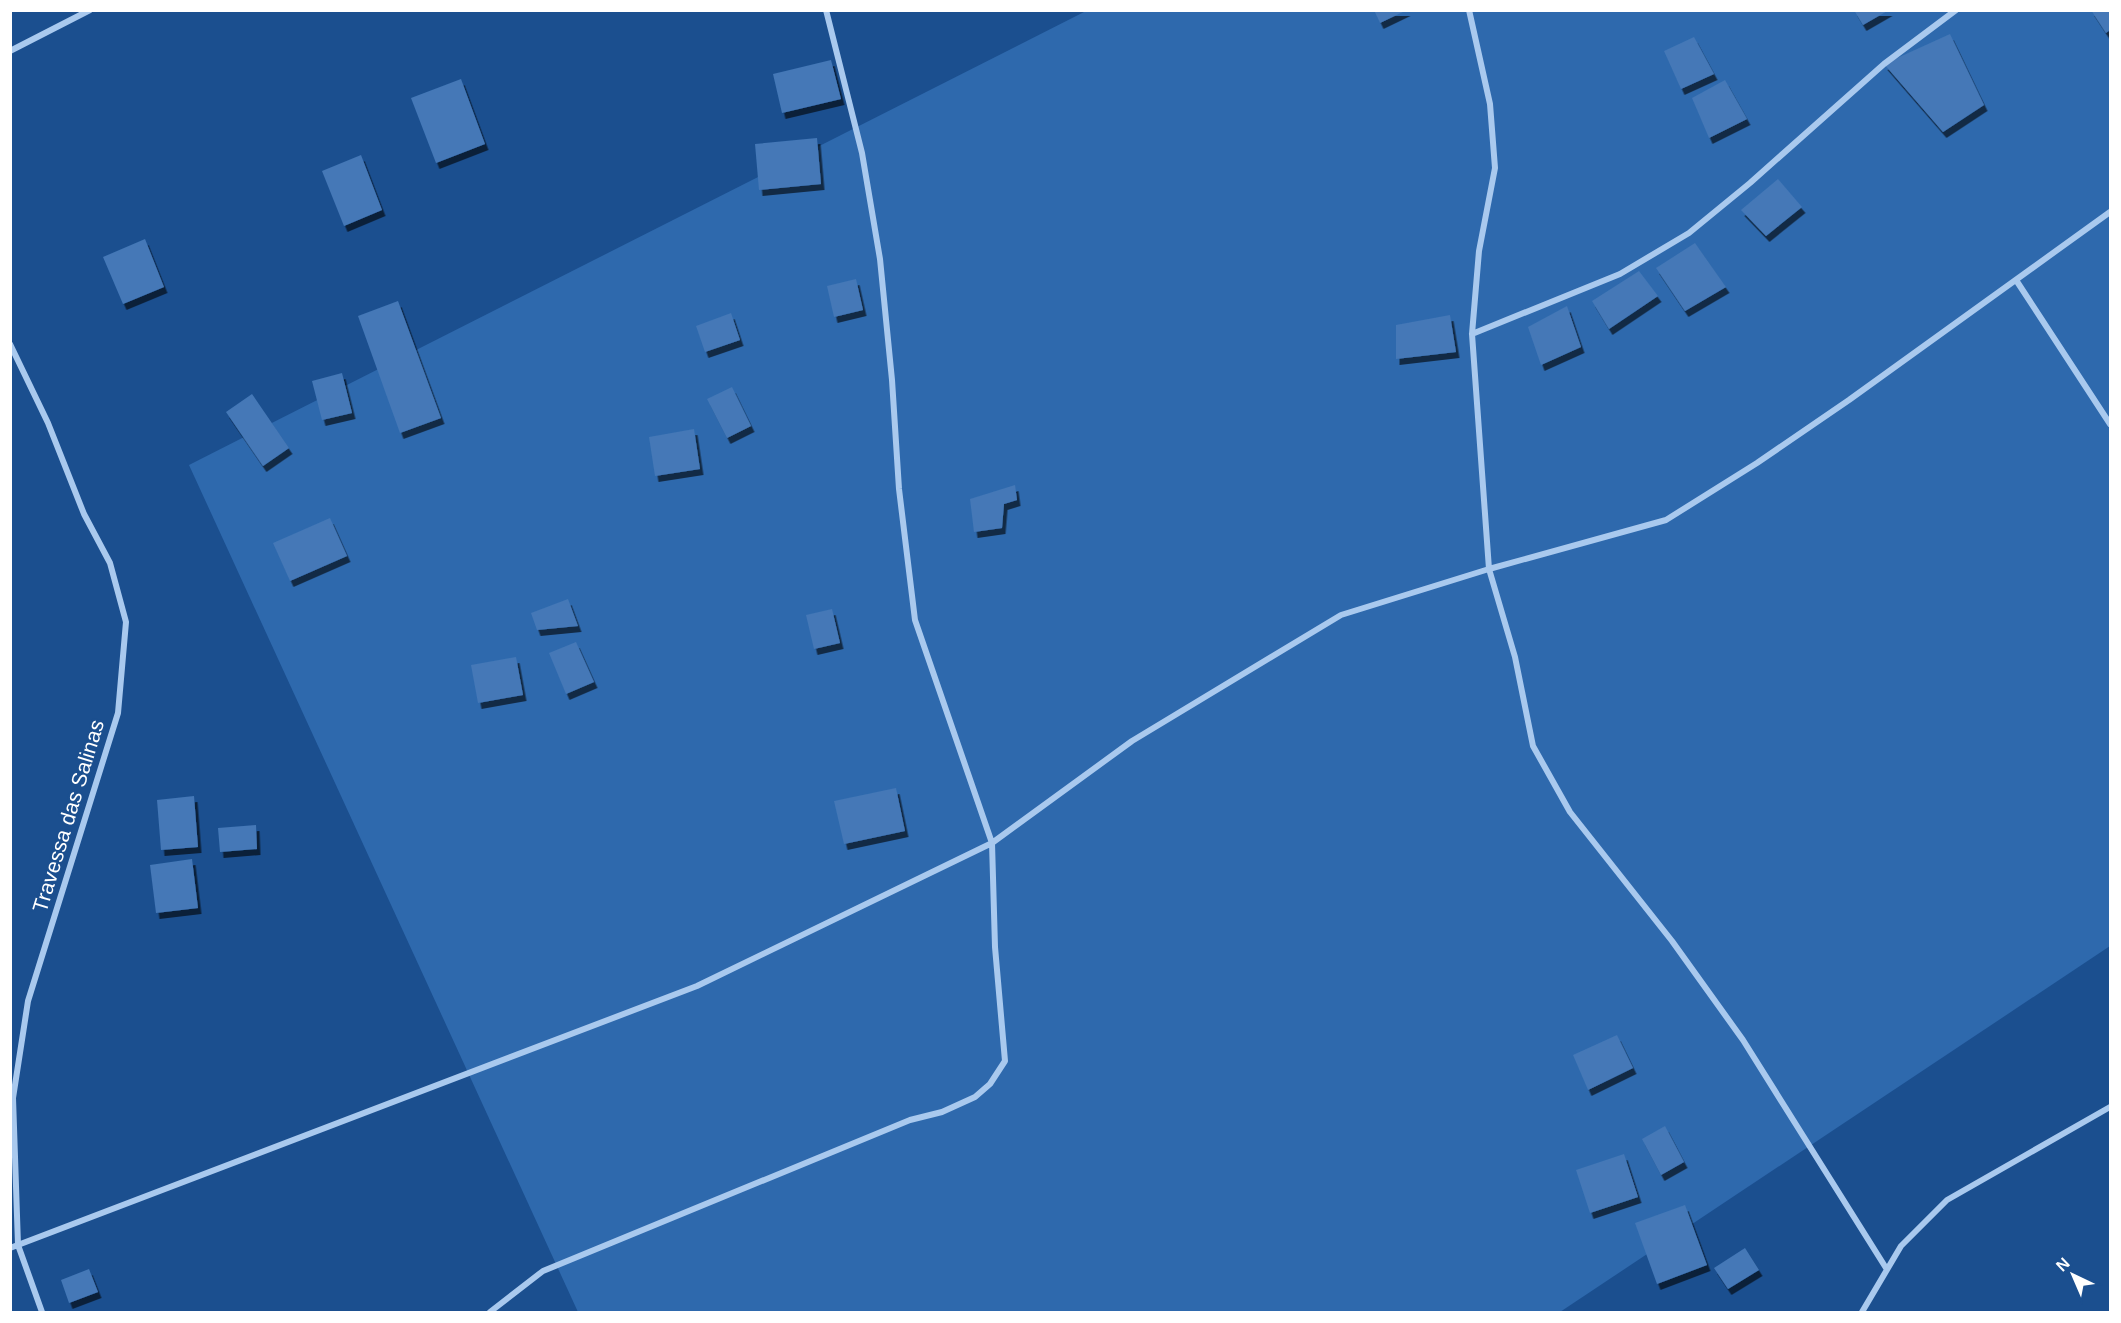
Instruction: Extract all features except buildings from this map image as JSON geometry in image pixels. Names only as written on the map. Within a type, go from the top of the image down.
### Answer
[{"type":"street","points":[[10,51],[90,10]]},
{"type":"street","points":[[490,1312],[543,1271],[910,1120],[942,1112],[975,1097],[990,1084],[1005,1061],[994,936],[992,843],[915,620],[899,489],[892,380],[879,259],[861,153],[826,10]]},
{"type":"street","points":[[1469,10],[1490,104],[1495,168],[1479,251],[1472,334],[1489,569],[1515,657],[1533,746],[1570,812],[1672,942],[1743,1040],[1886,1268]]},
{"type":"street","points":[[1472,334],[1620,274],[1689,232],[1750,183],[1884,64],[1956,10]]},
{"type":"street","points":[[10,1248],[697,986],[992,843],[1132,741],[1341,615],[1489,569],[1666,520],[1794,438],[2110,212]]},
{"type":"street","points":[[2016,280],[2110,424]]},
{"type":"street","name":"Travessa das Salinas","points":[[10,344],[48,423],[84,514],[110,563],[126,622],[118,712],[27,1001],[13,1098],[18,1245],[42,1312]]},
{"type":"street","points":[[1862,1312],[1901,1246],[1947,1200],[2110,1107]]},
{"type":"shaded area","points":[[1086,11],[2110,11],[2110,946],[1560,1312],[578,1312],[189,465]]}]
